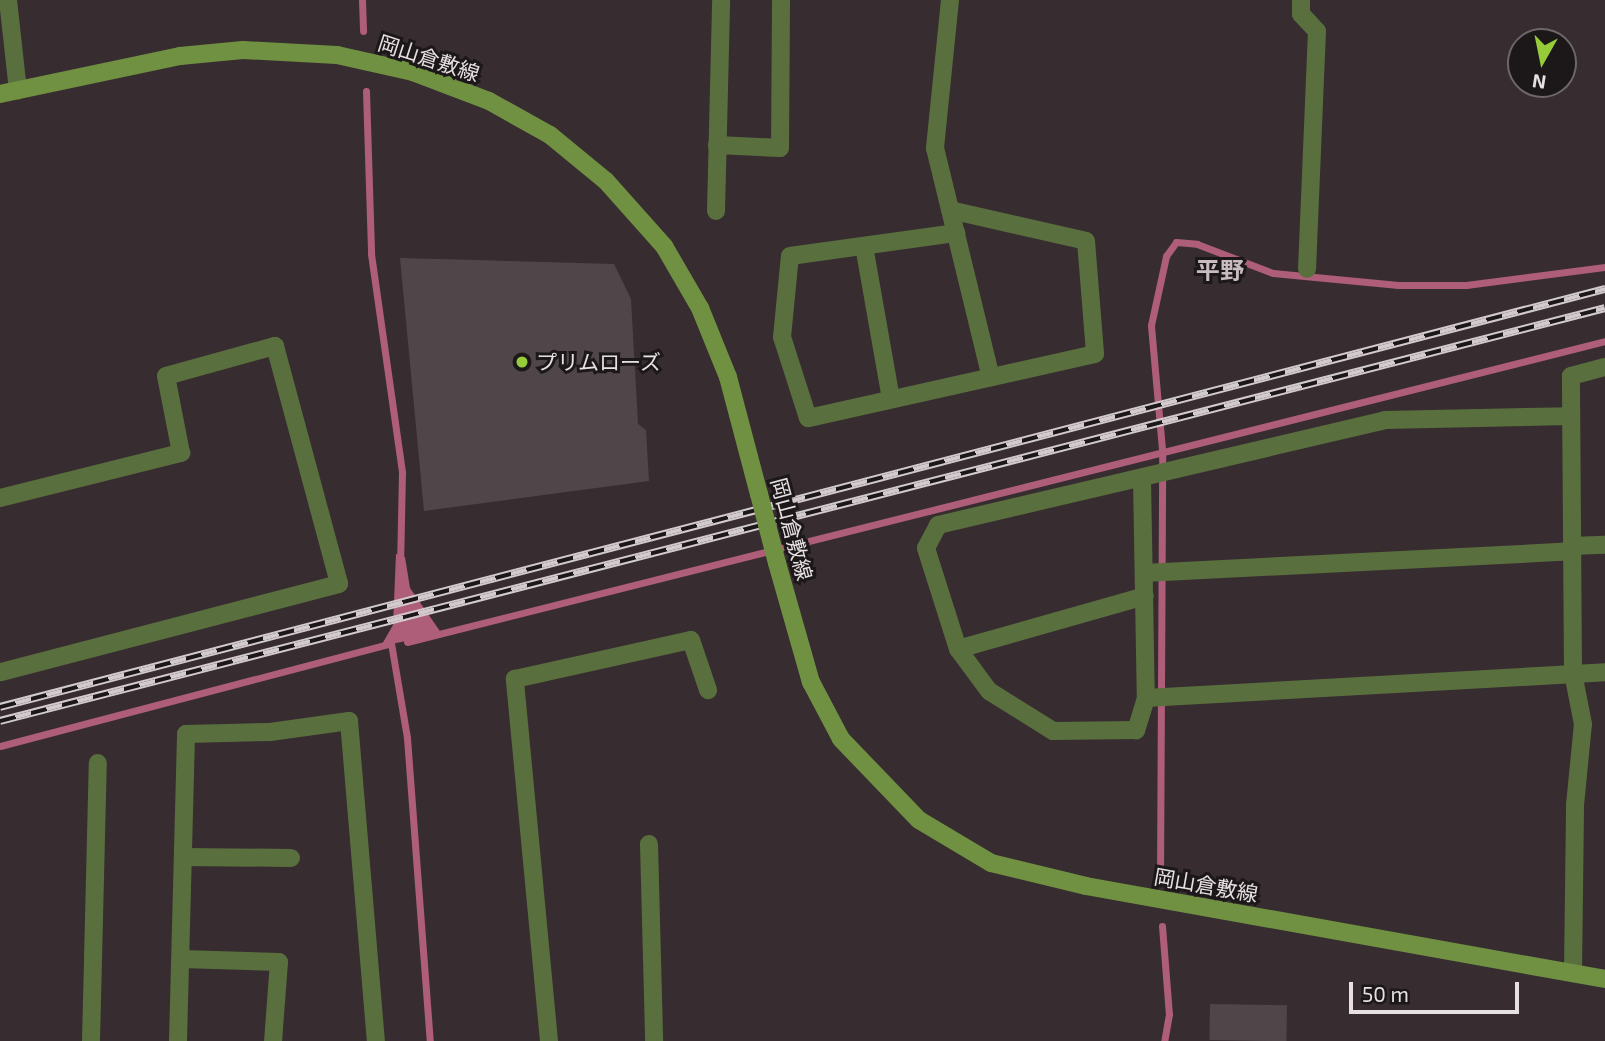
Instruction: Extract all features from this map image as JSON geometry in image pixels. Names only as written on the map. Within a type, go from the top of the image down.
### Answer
[{"type":"main road","name":"岡山倉敷線","points":[[0,94],[180,56],[243,50],[337,55],[413,72],[489,101],[550,135],[606,181],[664,246],[700,308],[728,377],[811,682],[841,739],[919,820],[991,863],[1063,882],[1605,979]]},
{"type":"street","points":[[8,0],[18,90]]},
{"type":"street","points":[[716,211],[720,0]]},
{"type":"street","points":[[718,145],[780,148],[781,0]]},
{"type":"street","points":[[950,0],[934,148],[992,377]]},
{"type":"street","points":[[1301,0],[1301,14],[1317,31],[1307,269]]},
{"type":"street","points":[[950,210],[1086,241],[1095,354],[808,418],[782,337],[790,256],[956,233]]},
{"type":"street","points":[[864,246],[891,399]]},
{"type":"street","points":[[0,498],[181,453],[166,376],[275,346],[340,584],[0,672]]},
{"type":"street","points":[[1573,973],[1574,805],[1583,724],[1573,673],[1571,376],[1605,367]]},
{"type":"street","points":[[1146,478],[1148,573],[1145,596],[1156,697],[1136,730],[1053,731],[989,691],[957,649],[926,548],[938,525],[1119,478],[1172,474],[1385,420],[1570,416]]},
{"type":"street","points":[[1148,573],[1605,545]]},
{"type":"street","points":[[957,649],[1145,596]]},
{"type":"street","points":[[549,1041],[515,679],[691,640],[708,690]]},
{"type":"street","points":[[1156,697],[1605,672]]},
{"type":"street","points":[[178,1041],[186,734],[270,733],[349,720],[376,1041]]},
{"type":"street","points":[[91,1041],[97,762]]},
{"type":"street","points":[[649,844],[653,1041]]},
{"type":"street","points":[[183,857],[291,858]]},
{"type":"street","points":[[181,959],[279,962],[273,1041]]},
{"type":"shaded area","points":[[396,554],[405,557],[410,588],[442,634],[381,646],[393,625]]},
{"type":"building","name":"プリムローズ","points":[[400,258],[614,264],[631,299],[638,424],[646,430],[649,481],[424,511]]},
{"type":"building","points":[[1210,1004],[1287,1005],[1286,1041],[1209,1040]]},
{"type":"waterway","points":[[362,0],[363,31]]},
{"type":"waterway","points":[[366,91],[371,254],[402,472],[400,565]]},
{"type":"waterway","points":[[1160,881],[1162,449],[1151,325],[1166,256],[1176,242],[1197,244],[1273,273],[1398,285],[1466,285],[1605,267]]},
{"type":"waterway","points":[[407,642],[1605,341]]},
{"type":"waterway","points":[[391,643],[407,738],[430,1041]]},
{"type":"waterway","points":[[0,746],[389,644]]},
{"type":"waterway","points":[[1162,926],[1169,1014],[1164,1041]]},
{"type":"railway","points":[[0,707],[1605,289]]},
{"type":"railway","points":[[0,721],[1605,308]]},
{"type":"place","name":"プリムローズ","points":[[522,362]]},
{"type":"district","name":"平野","points":[[1220,270]]}]
